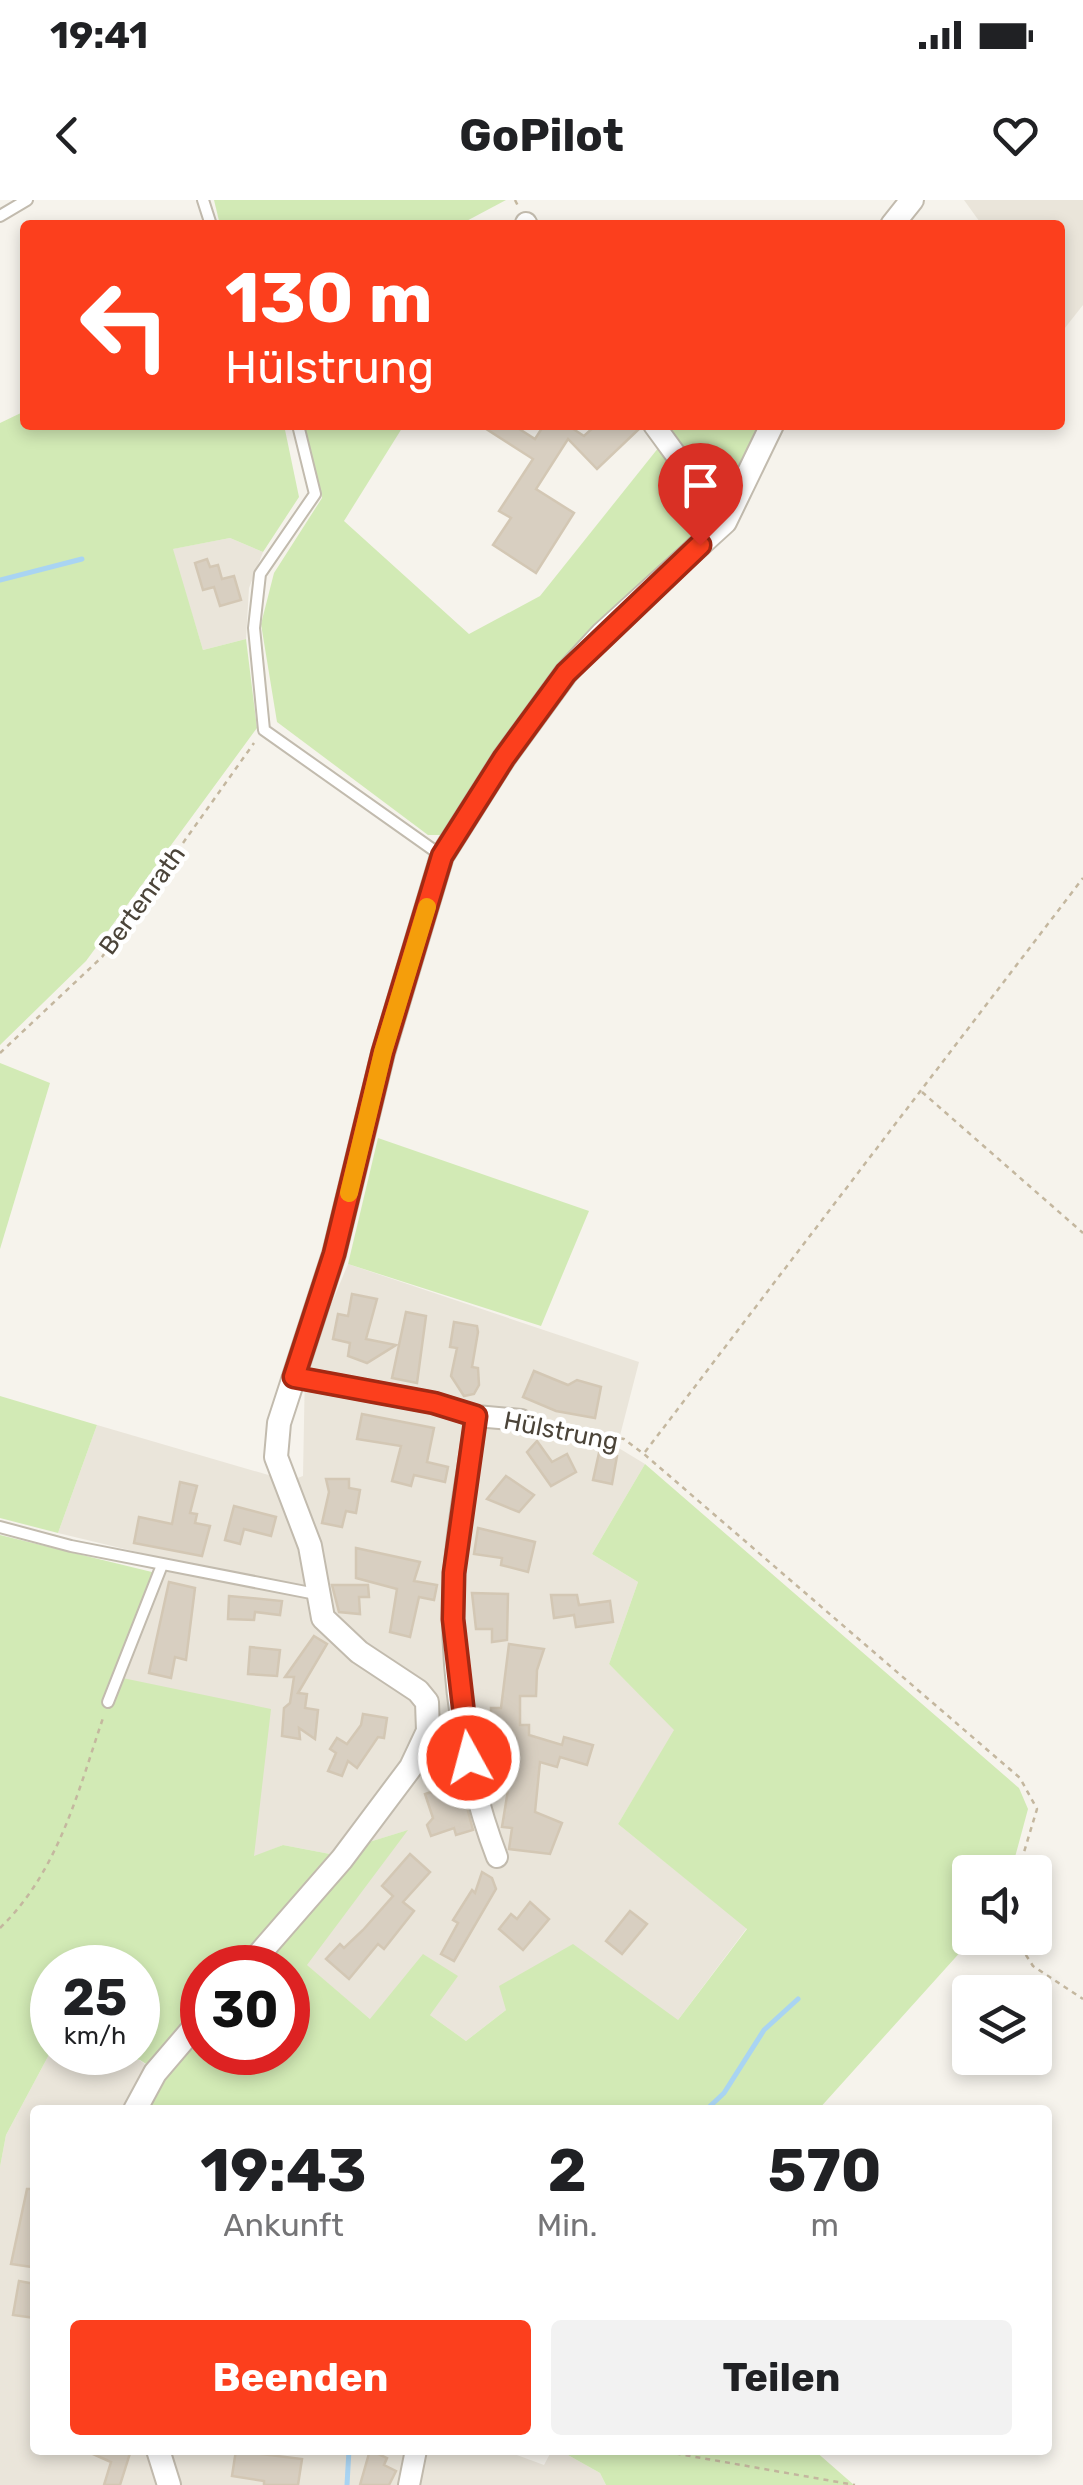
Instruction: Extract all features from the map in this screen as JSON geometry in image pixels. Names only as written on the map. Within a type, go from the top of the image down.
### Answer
[{"type":"street","points":[[896,220],[912,200]]},
{"type":"street","points":[[658,430],[725,522]]},
{"type":"street","points":[[267,1945],[342,1859],[410,1767],[428,1731],[428,1702],[400,1676],[334,1632],[323,1618],[308,1538],[276,1457],[280,1423],[334,1254],[383,1052],[442,856],[504,758],[566,673],[602,634],[725,522],[770,430]]},
{"type":"street","name":"Hülstrung","points":[[294,1377],[434,1403],[476,1416],[521,1420]]},
{"type":"street","name":"Hülstrung","points":[[476,1416],[454,1573],[453,1619],[475,1799],[497,1857]]},
{"type":"street","points":[[138,2105],[155,2073],[180,2044]]},
{"type":"street","points":[[160,2455],[169,2485]]},
{"type":"street","points":[[409,2485],[415,2455]]},
{"type":"lane","points":[[0,216],[27,200]]},
{"type":"lane","points":[[299,430],[315,494],[260,574],[254,628],[264,730],[442,856]]},
{"type":"lane","points":[[0,1527],[316,1594]]},
{"type":"lane","points":[[108,1702],[162,1564]]},
{"type":"path","name":"Bertenrath","points":[[0,1053],[102,957],[264,730]]},
{"type":"path","points":[[644,1454],[1083,878]]},
{"type":"path","points":[[921,1091],[1083,1233]]},
{"type":"path","name":"Hülstrung","points":[[521,1420],[624,1439],[1020,1778],[1037,1808],[1023,1855]]},
{"type":"path","points":[[0,1928],[24,1905],[64,1834],[108,1702]]},
{"type":"path","points":[[1026,1955],[1033,1966],[1083,1999]]},
{"type":"path","points":[[681,2455],[823,2484],[852,2483]]},
{"type":"shaded area","points":[[964,200],[1083,200],[1083,305],[1065,328],[1065,220],[978,220]]},
{"type":"shaded area","points":[[230,538],[263,552],[249,588],[246,639],[203,650],[172,549]]},
{"type":"shaded area","points":[[348,1264],[639,1362],[617,1447],[645,1464],[592,1554],[638,1582],[609,1664],[675,1730],[618,1824],[747,1928],[678,2020],[506,2010],[466,2041],[430,2015],[370,2019],[310,1968],[310,1960],[405,1831],[330,1854],[283,1845],[254,1857],[112,1676],[162,1558],[58,1533],[97,1425],[289,1481],[303,1476],[305,1368]]},
{"type":"shaded area","points":[[160,2074],[166,2078],[150,2105],[30,2105],[30,2455],[517,2455],[544,2465],[549,2455],[568,2455],[600,2473],[606,2485],[0,2485],[0,2167],[6,2135],[38,2075]]},
{"type":"green space","points":[[214,200],[506,200],[468,220],[219,220]]},
{"type":"green space","points":[[20,413],[20,430],[285,430],[299,497],[263,552],[230,538],[173,549],[203,650],[246,639],[257,728],[86,961],[0,1045],[0,423]]},
{"type":"green space","points":[[305,430],[401,430],[344,521],[469,634],[540,596],[659,447],[686,484],[706,524],[594,627],[539,692],[441,835],[428,835],[277,722],[261,624],[274,573],[322,498]]},
{"type":"green space","points":[[667,430],[756,430],[726,497],[713,496]]},
{"type":"green space","points":[[0,1063],[50,1083],[0,1249]]},
{"type":"green space","points":[[378,1138],[589,1211],[541,1326],[348,1264]]},
{"type":"green space","points":[[0,1396],[97,1425],[58,1533],[0,1518]]},
{"type":"green space","points":[[645,1464],[1019,1788],[1028,1809],[1016,1855],[952,1855],[952,1955],[958,1955],[823,2105],[150,2105],[166,2077],[160,2073],[160,1945],[30,1945],[30,2075],[38,2075],[6,2135],[0,2167],[0,1535],[156,1573],[113,1676],[271,1709],[254,1856],[283,1845],[330,1854],[408,1830],[310,1961],[310,1945],[180,1945],[180,2075],[310,2075],[310,1968],[370,2019],[423,1954],[458,1976],[430,2015],[466,2041],[506,2010],[499,1986],[573,1944],[678,2020],[747,1929],[618,1824],[674,1730],[609,1664],[638,1582],[592,1554]]},
{"type":"green space","points":[[568,2455],[820,2455],[854,2485],[606,2485],[600,2473]]},
{"type":"building","points":[[488,430],[521,430],[535,439],[541,430],[575,430],[584,436],[591,430],[638,430],[597,469],[568,439],[536,489],[574,513],[536,573],[493,545],[511,518],[499,511],[533,459]]},
{"type":"building","points":[[207,559],[210,567],[218,565],[222,579],[234,576],[241,600],[220,606],[214,587],[203,590],[195,563]]},
{"type":"building","points":[[352,1294],[377,1299],[366,1339],[396,1345],[367,1363],[348,1356],[350,1343],[333,1339],[338,1314],[348,1316]]},
{"type":"building","points":[[406,1312],[426,1316],[417,1383],[392,1378]]},
{"type":"building","points":[[454,1322],[477,1326],[472,1367],[478,1368],[479,1385],[474,1394],[464,1396],[451,1376],[457,1348],[450,1347]]},
{"type":"building","points":[[534,1371],[568,1385],[577,1380],[601,1387],[595,1418],[556,1411],[523,1397]]},
{"type":"building","points":[[362,1414],[434,1428],[427,1462],[448,1467],[445,1482],[414,1475],[411,1486],[392,1481],[401,1446],[357,1439]]},
{"type":"building","points":[[537,1441],[552,1462],[567,1454],[576,1472],[551,1486],[527,1452]]},
{"type":"building","points":[[599,1453],[617,1456],[612,1484],[593,1480]]},
{"type":"building","points":[[506,1476],[534,1495],[519,1512],[487,1499]]},
{"type":"building","points":[[326,1479],[349,1479],[349,1488],[360,1490],[356,1513],[346,1511],[342,1527],[322,1523],[329,1492]]},
{"type":"building","points":[[180,1482],[197,1486],[190,1513],[197,1514],[195,1523],[210,1526],[202,1556],[134,1543],[139,1517],[172,1524]]},
{"type":"building","points":[[234,1506],[276,1517],[271,1536],[244,1529],[240,1544],[225,1540]]},
{"type":"building","points":[[478,1528],[535,1542],[528,1572],[501,1565],[502,1558],[474,1554]]},
{"type":"building","points":[[356,1548],[420,1562],[414,1581],[437,1585],[434,1600],[419,1597],[410,1637],[390,1632],[397,1589],[356,1578]]},
{"type":"building","points":[[169,1582],[195,1588],[186,1660],[175,1657],[171,1678],[149,1673]]},
{"type":"building","points":[[332,1585],[368,1585],[369,1597],[359,1597],[360,1614],[339,1612]]},
{"type":"building","points":[[472,1593],[508,1594],[507,1640],[492,1642],[492,1629],[476,1629]]},
{"type":"building","points":[[551,1595],[577,1595],[579,1605],[610,1601],[613,1622],[576,1627],[574,1615],[554,1618]]},
{"type":"building","points":[[229,1596],[282,1601],[280,1615],[255,1612],[254,1620],[228,1619]]},
{"type":"building","points":[[314,1636],[327,1644],[298,1693],[307,1694],[305,1708],[318,1710],[315,1739],[299,1728],[300,1739],[282,1736],[284,1708],[290,1703],[294,1677],[285,1677]]},
{"type":"building","points":[[509,1644],[544,1649],[537,1670],[536,1696],[520,1696],[520,1725],[529,1725],[529,1735],[562,1745],[564,1737],[593,1745],[587,1765],[560,1757],[557,1767],[540,1762],[535,1812],[562,1823],[550,1854],[509,1849],[512,1828],[502,1827],[513,1759],[507,1758],[507,1744],[492,1745],[491,1708],[501,1708]]},
{"type":"building","points":[[250,1647],[280,1650],[277,1676],[248,1674]]},
{"type":"building","points":[[363,1714],[387,1718],[384,1738],[378,1737],[357,1768],[348,1761],[342,1776],[328,1771],[336,1753],[330,1749],[337,1738],[347,1744],[361,1725]]},
{"type":"building","points":[[457,1769],[473,1830],[456,1835],[454,1828],[431,1836],[427,1825],[433,1818],[425,1794],[437,1790],[432,1776]]},
{"type":"building","points":[[410,1854],[430,1872],[403,1902],[414,1911],[384,1949],[378,1944],[349,1979],[326,1959],[340,1944],[344,1948],[393,1896],[382,1886]]},
{"type":"building","points":[[482,1872],[492,1878],[496,1889],[454,1961],[441,1954],[458,1923],[453,1920],[472,1890],[475,1893]]},
{"type":"building","points":[[530,1902],[549,1919],[523,1950],[499,1929],[511,1914],[517,1919]]},
{"type":"building","points":[[630,1911],[647,1924],[622,1954],[606,1941]]},
{"type":"building","points":[[27,2189],[30,2189],[30,2267],[11,2264]]},
{"type":"building","points":[[19,2281],[30,2283],[30,2317],[13,2315]]},
{"type":"building","points":[[95,2455],[129,2455],[120,2485],[104,2485],[111,2462]]},
{"type":"building","points":[[235,2455],[302,2459],[298,2485],[264,2485],[264,2481],[232,2476]]},
{"type":"building","points":[[369,2455],[387,2458],[384,2465],[396,2471],[389,2485],[360,2485]]},
{"type":"waterway","points":[[0,580],[82,559]]},
{"type":"waterway","points":[[711,2105],[724,2093],[764,2030],[798,1999]]},
{"type":"waterway","points":[[347,2485],[349,2455]]},
{"type":"slow traffic","points":[[349,1193],[383,1052],[427,907]]},
{"type":"route","points":[[469,1758],[453,1619],[454,1573],[476,1416],[434,1403],[294,1377],[334,1254],[383,1052],[442,856],[504,758],[566,673],[602,634],[700,545]]}]
